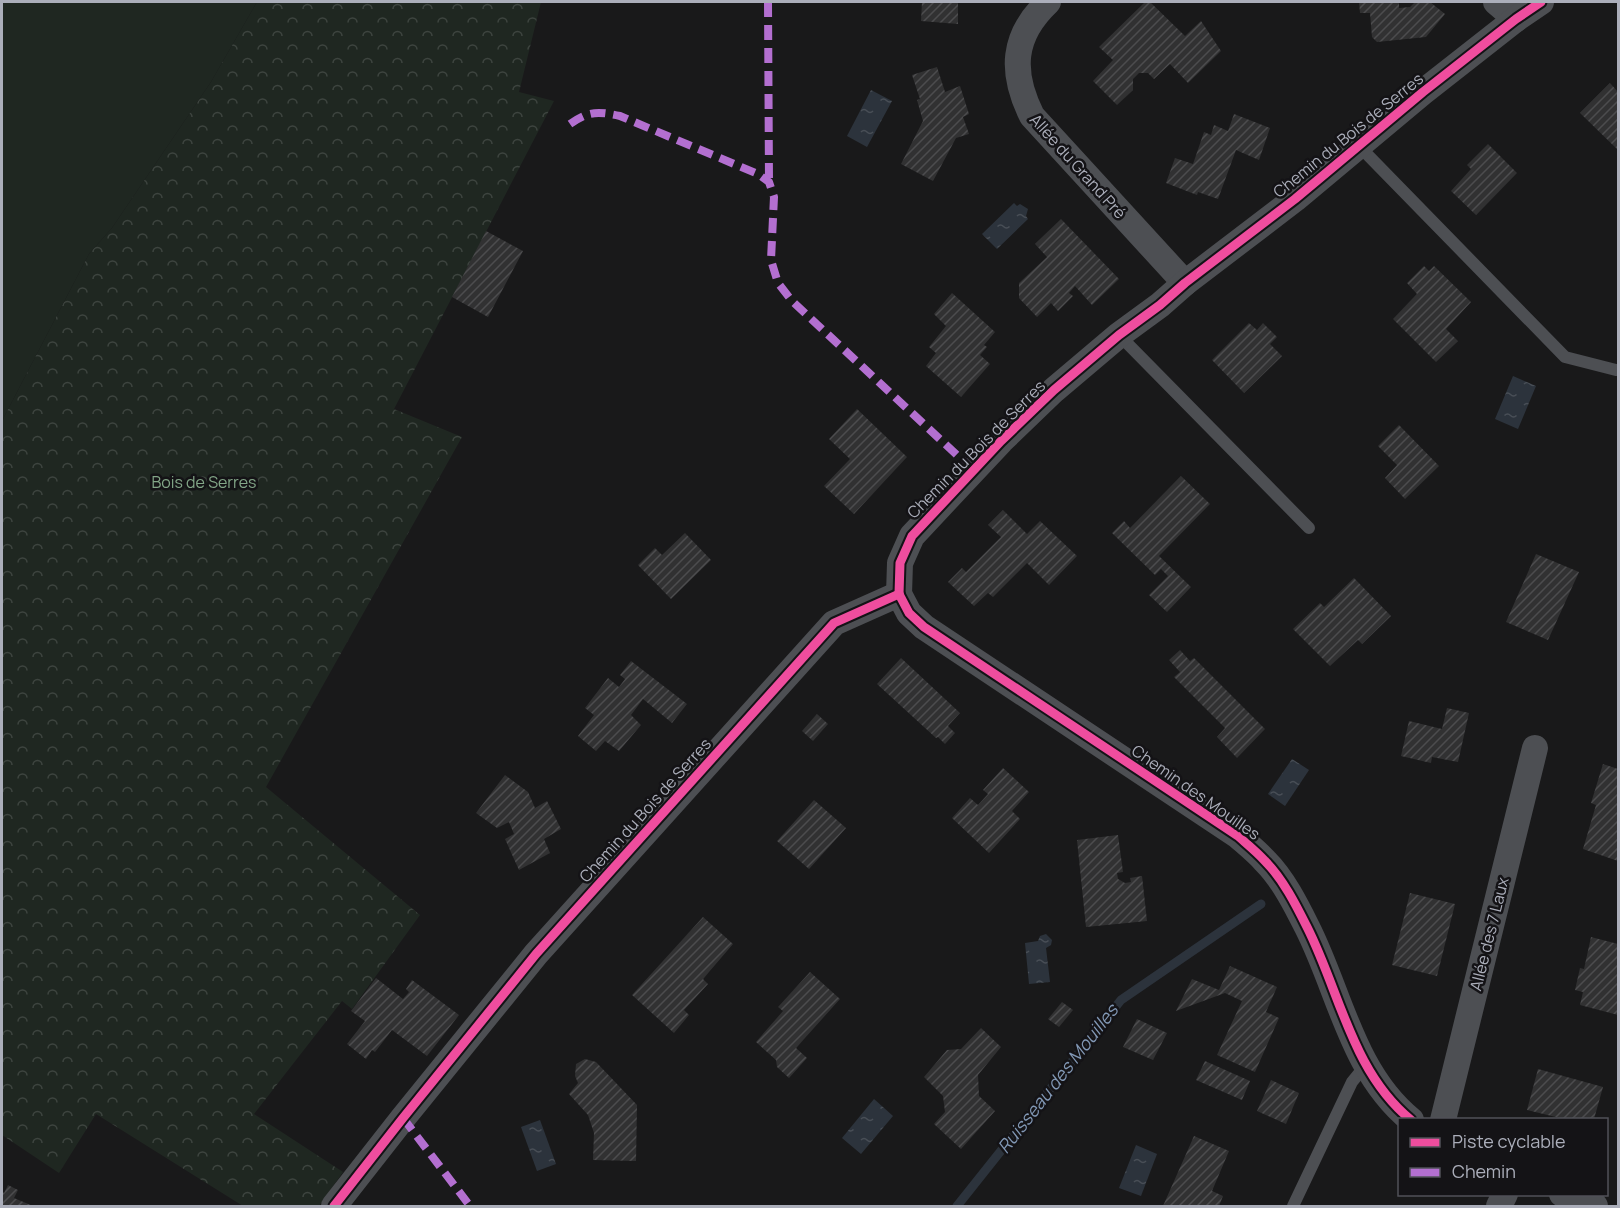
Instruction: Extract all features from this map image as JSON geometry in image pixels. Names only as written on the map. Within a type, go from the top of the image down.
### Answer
[{"type":"street","name":"Allée du Grand Pré","points":[[1048,2],[1034,15],[1023,35],[1016,61],[1024,101],[1037,122],[1185,283]]},
{"type":"street","points":[[1496,2],[1516,19]]},
{"type":"street","name":"Chemin du Bois de Serres","points":[[334,1206],[536,954],[834,623],[899,594],[900,563],[912,536],[1001,441],[1054,390],[1119,335],[1295,199],[1358,145],[1516,19],[1541,2]]},
{"type":"street","name":"Chemin des Mouilles","points":[[899,594],[909,613],[924,627],[1238,836],[1267,862],[1291,897],[1308,929],[1365,1066],[1394,1106],[1410,1118]]},
{"type":"street","name":"Allée des 7 Laux","points":[[1443,1118],[1535,748]]},
{"type":"street","points":[[1568,1196],[1595,1206]]},
{"type":"lane","points":[[1358,145],[1564,357],[1616,370]]},
{"type":"lane","points":[[1119,335],[1309,528]]},
{"type":"lane","points":[[1293,1206],[1352,1082],[1365,1066]]},
{"type":"green space","points":[[2,2],[257,2],[211,82],[112,228],[89,254],[2,421]]},
{"type":"green space","name":"Bois de Serres","points":[[257,2],[541,2],[519,92],[554,101],[394,409],[462,437],[266,787],[420,915],[352,1009],[342,1001],[254,1114],[343,1172],[319,1206],[243,1206],[96,1114],[59,1173],[2,1135],[2,421],[89,254],[112,228],[211,82]]},
{"type":"water","points":[[871,90],[892,101],[867,147],[847,136]]},
{"type":"water","points":[[1014,203],[1028,209],[1026,216],[1028,219],[997,249],[982,234]]},
{"type":"water","points":[[1513,376],[1536,386],[1518,429],[1495,419]]},
{"type":"water","points":[[1292,759],[1309,770],[1285,806],[1268,794]]},
{"type":"water","points":[[1046,934],[1052,940],[1051,945],[1046,948],[1050,982],[1029,984],[1025,943],[1038,941],[1040,936]]},
{"type":"water","points":[[874,1099],[893,1116],[861,1154],[842,1138]]},
{"type":"water","points":[[540,1120],[556,1164],[537,1171],[521,1127]]},
{"type":"water","points":[[1136,1145],[1157,1154],[1141,1196],[1119,1188]]},
{"type":"building","points":[[922,2],[958,2],[958,24],[921,21]]},
{"type":"building","points":[[1145,2],[1150,2],[1185,36],[1201,21],[1221,51],[1188,83],[1170,64],[1154,79],[1148,73],[1139,73],[1133,79],[1133,90],[1117,105],[1093,81],[1113,60],[1099,47]]},
{"type":"building","points":[[1359,2],[1399,2],[1399,8],[1410,7],[1415,2],[1430,2],[1445,14],[1426,37],[1377,42],[1372,37],[1370,13],[1360,13]]},
{"type":"building","points":[[937,67],[945,92],[960,86],[969,114],[963,117],[969,134],[956,138],[933,181],[901,164],[923,121],[917,100],[920,99],[912,75]]},
{"type":"building","points":[[1610,83],[1618,92],[1618,150],[1580,113]]},
{"type":"building","points":[[1234,114],[1270,128],[1259,160],[1236,150],[1218,199],[1198,192],[1197,195],[1166,183],[1175,158],[1193,164],[1204,132],[1211,135],[1214,125],[1228,131]]},
{"type":"building","points":[[1488,144],[1517,173],[1476,215],[1451,191],[1471,169],[1467,165]]},
{"type":"building","points":[[1061,219],[1119,279],[1092,305],[1075,286],[1069,293],[1073,296],[1058,311],[1051,303],[1037,317],[1019,298],[1019,283],[1047,257],[1035,244]]},
{"type":"building","points":[[486,231],[523,251],[488,317],[452,297]]},
{"type":"building","points":[[1424,266],[1429,271],[1434,266],[1471,302],[1446,329],[1458,341],[1436,362],[1393,319],[1417,294],[1407,283]]},
{"type":"building","points":[[952,293],[995,332],[984,345],[987,347],[980,355],[990,364],[961,397],[926,366],[936,353],[929,347],[946,326],[934,314]]},
{"type":"building","points":[[1249,323],[1257,330],[1263,323],[1277,337],[1270,344],[1282,356],[1244,393],[1212,360]]},
{"type":"building","points":[[857,409],[907,457],[854,514],[824,486],[850,459],[829,439]]},
{"type":"building","points":[[1399,425],[1439,466],[1405,499],[1385,478],[1397,465],[1378,446]]},
{"type":"building","points":[[1181,476],[1210,504],[1159,556],[1191,587],[1167,612],[1149,595],[1168,576],[1161,569],[1155,575],[1112,533],[1124,521],[1130,528]]},
{"type":"building","points":[[1003,510],[1027,534],[1040,521],[1077,556],[1049,585],[1027,563],[993,597],[988,593],[974,606],[948,582],[962,568],[966,572],[1001,537],[988,525]]},
{"type":"building","points":[[685,533],[711,560],[671,599],[638,565],[655,548],[662,555]]},
{"type":"building","points":[[1536,554],[1579,572],[1548,640],[1506,622]]},
{"type":"building","points":[[1354,578],[1391,616],[1362,644],[1358,640],[1330,666],[1293,629],[1320,603],[1324,607]]},
{"type":"building","points":[[1180,650],[1190,661],[1194,658],[1265,729],[1237,758],[1217,737],[1225,728],[1174,677],[1180,672],[1169,660]]},
{"type":"building","points":[[901,658],[960,713],[948,726],[955,733],[945,744],[877,684]]},
{"type":"building","points":[[631,661],[687,704],[672,723],[643,699],[631,715],[641,725],[619,751],[605,741],[596,751],[578,736],[594,715],[585,708],[608,678],[619,687],[625,679],[620,675]]},
{"type":"building","points":[[1447,708],[1469,713],[1458,762],[1432,757],[1431,763],[1401,756],[1409,721],[1442,729]]},
{"type":"building","points":[[817,714],[828,724],[813,741],[802,731]]},
{"type":"building","points":[[1603,764],[1618,769],[1618,861],[1583,849],[1596,805],[1591,803]]},
{"type":"building","points":[[1003,768],[1029,792],[1012,811],[1020,819],[989,853],[952,818],[970,798],[978,805],[988,794],[983,790]]},
{"type":"building","points":[[505,775],[528,792],[535,808],[547,801],[561,829],[544,839],[550,853],[519,870],[505,839],[514,834],[509,822],[497,828],[476,813]]},
{"type":"building","points":[[814,800],[846,828],[809,869],[777,841]]},
{"type":"building","points":[[1118,835],[1123,872],[1117,873],[1118,879],[1125,883],[1131,882],[1130,878],[1142,876],[1147,921],[1086,927],[1077,840]]},
{"type":"building","points":[[1410,893],[1455,904],[1437,976],[1392,965]]},
{"type":"building","points":[[703,917],[733,944],[703,979],[708,984],[684,1010],[689,1015],[674,1033],[632,995]]},
{"type":"building","points":[[1591,937],[1618,944],[1618,1015],[1580,1005],[1583,992],[1575,990],[1580,968],[1584,969]]},
{"type":"building","points":[[1230,966],[1277,987],[1266,1012],[1279,1018],[1255,1072],[1217,1055],[1242,1001],[1225,993],[1176,1011],[1192,979],[1219,990]]},
{"type":"building","points":[[810,972],[840,999],[796,1048],[807,1058],[789,1078],[777,1067],[776,1060],[756,1042],[783,1011],[778,1007]]},
{"type":"building","points":[[376,978],[403,999],[409,992],[406,989],[412,980],[459,1015],[427,1056],[392,1030],[375,1052],[372,1050],[366,1059],[347,1044],[365,1021],[351,1011]]},
{"type":"building","points":[[1062,1002],[1073,1010],[1059,1027],[1048,1019]]},
{"type":"building","points":[[1137,1019],[1167,1033],[1153,1060],[1123,1047]]},
{"type":"building","points":[[981,1028],[1001,1047],[978,1075],[979,1096],[995,1111],[961,1149],[934,1124],[945,1112],[943,1096],[924,1077],[947,1050],[961,1049]]},
{"type":"building","points":[[585,1059],[596,1062],[637,1105],[636,1161],[593,1160],[594,1133],[588,1115],[569,1094],[578,1083],[575,1076],[576,1064]]},
{"type":"building","points":[[1205,1061],[1250,1081],[1242,1100],[1196,1080]]},
{"type":"building","points":[[1538,1069],[1603,1087],[1594,1118],[1560,1118],[1527,1110]]},
{"type":"building","points":[[1271,1080],[1299,1093],[1286,1124],[1257,1111]]},
{"type":"building","points":[[1194,1136],[1229,1151],[1212,1191],[1223,1196],[1219,1206],[1163,1206]]},
{"type":"building","points":[[8,1185],[18,1190],[14,1198],[33,1206],[2,1206],[2,1191],[4,1193]]},
{"type":"waterway","name":"Ruisseau des Mouilles","points":[[957,1206],[1121,1000],[1261,904]]},
{"type":"marked path","points":[[768,2],[769,182]]},
{"type":"marked path","points":[[570,124],[594,113],[620,116],[758,174],[769,182],[774,197],[771,260],[778,283],[792,301],[974,471]]},
{"type":"marked path","points":[[403,1118],[470,1206]]},
{"type":"cycle path","points":[[899,594],[900,563],[912,536],[1001,441],[1054,390],[1119,335],[1295,199],[1423,92],[1541,2]]},
{"type":"cycle path","points":[[899,594],[909,613],[924,627],[1238,836],[1272,868],[1294,901],[1307,927],[1349,1030],[1374,1079],[1391,1101],[1409,1118]]},
{"type":"cycle path","points":[[334,1206],[536,954],[834,623],[899,594]]}]
